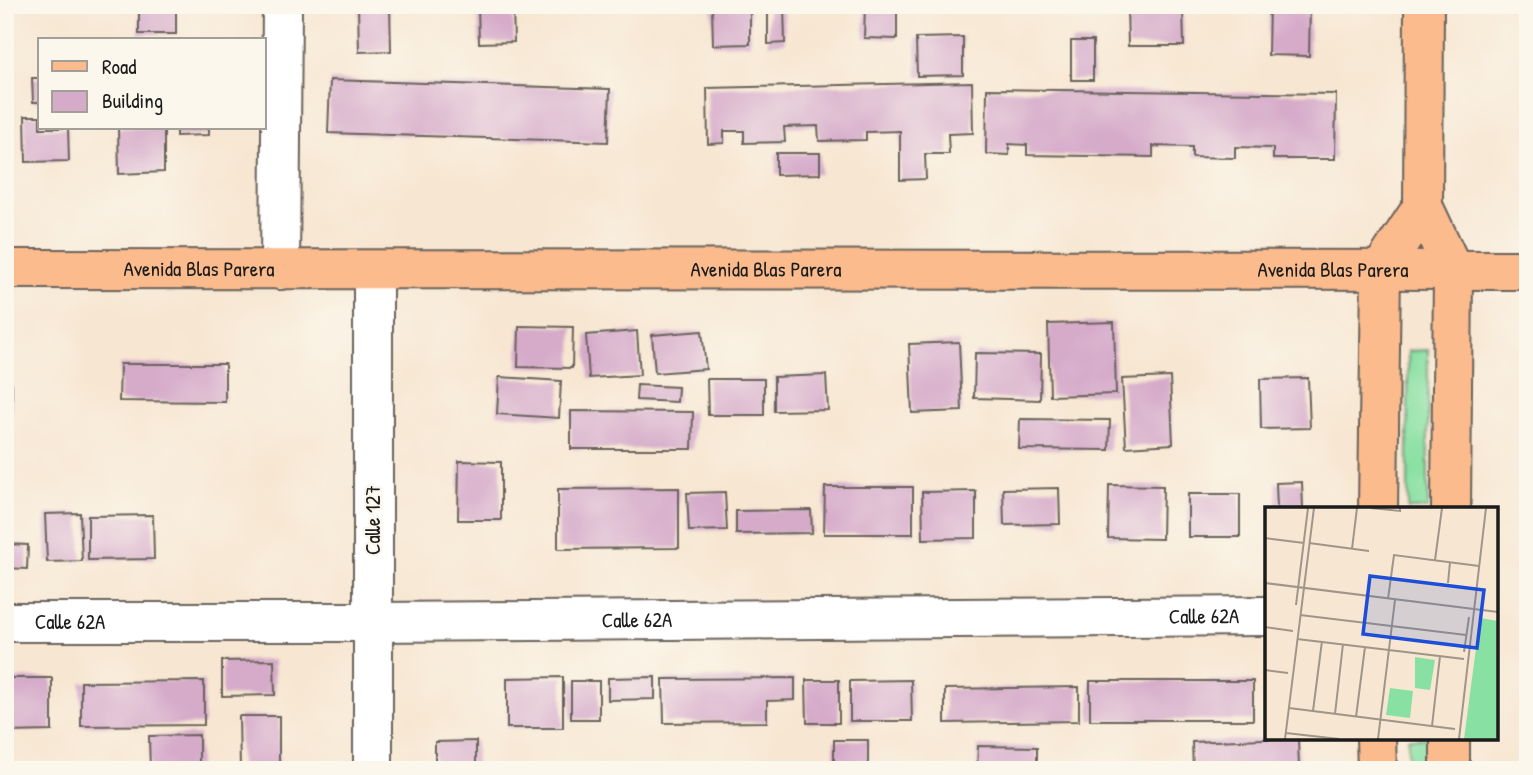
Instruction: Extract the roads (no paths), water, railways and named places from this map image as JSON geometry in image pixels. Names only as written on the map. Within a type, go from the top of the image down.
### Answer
[{"type":"main road","points":[[1424,5],[1423,205],[1453,270],[1451,507]]},
{"type":"main road","points":[[1378,507],[1381,270],[1423,205]]},
{"type":"main road","name":"Avenida Blas Parera","points":[[5,269],[1528,270]]},
{"type":"main road","points":[[1377,740],[1377,770]]},
{"type":"main road","points":[[1450,740],[1450,770]]},
{"type":"street","points":[[280,270],[282,5]]},
{"type":"street","name":"Calle 127","points":[[373,271],[373,770]]},
{"type":"street","name":"Calle 62A","points":[[5,622],[1265,616]]}]
